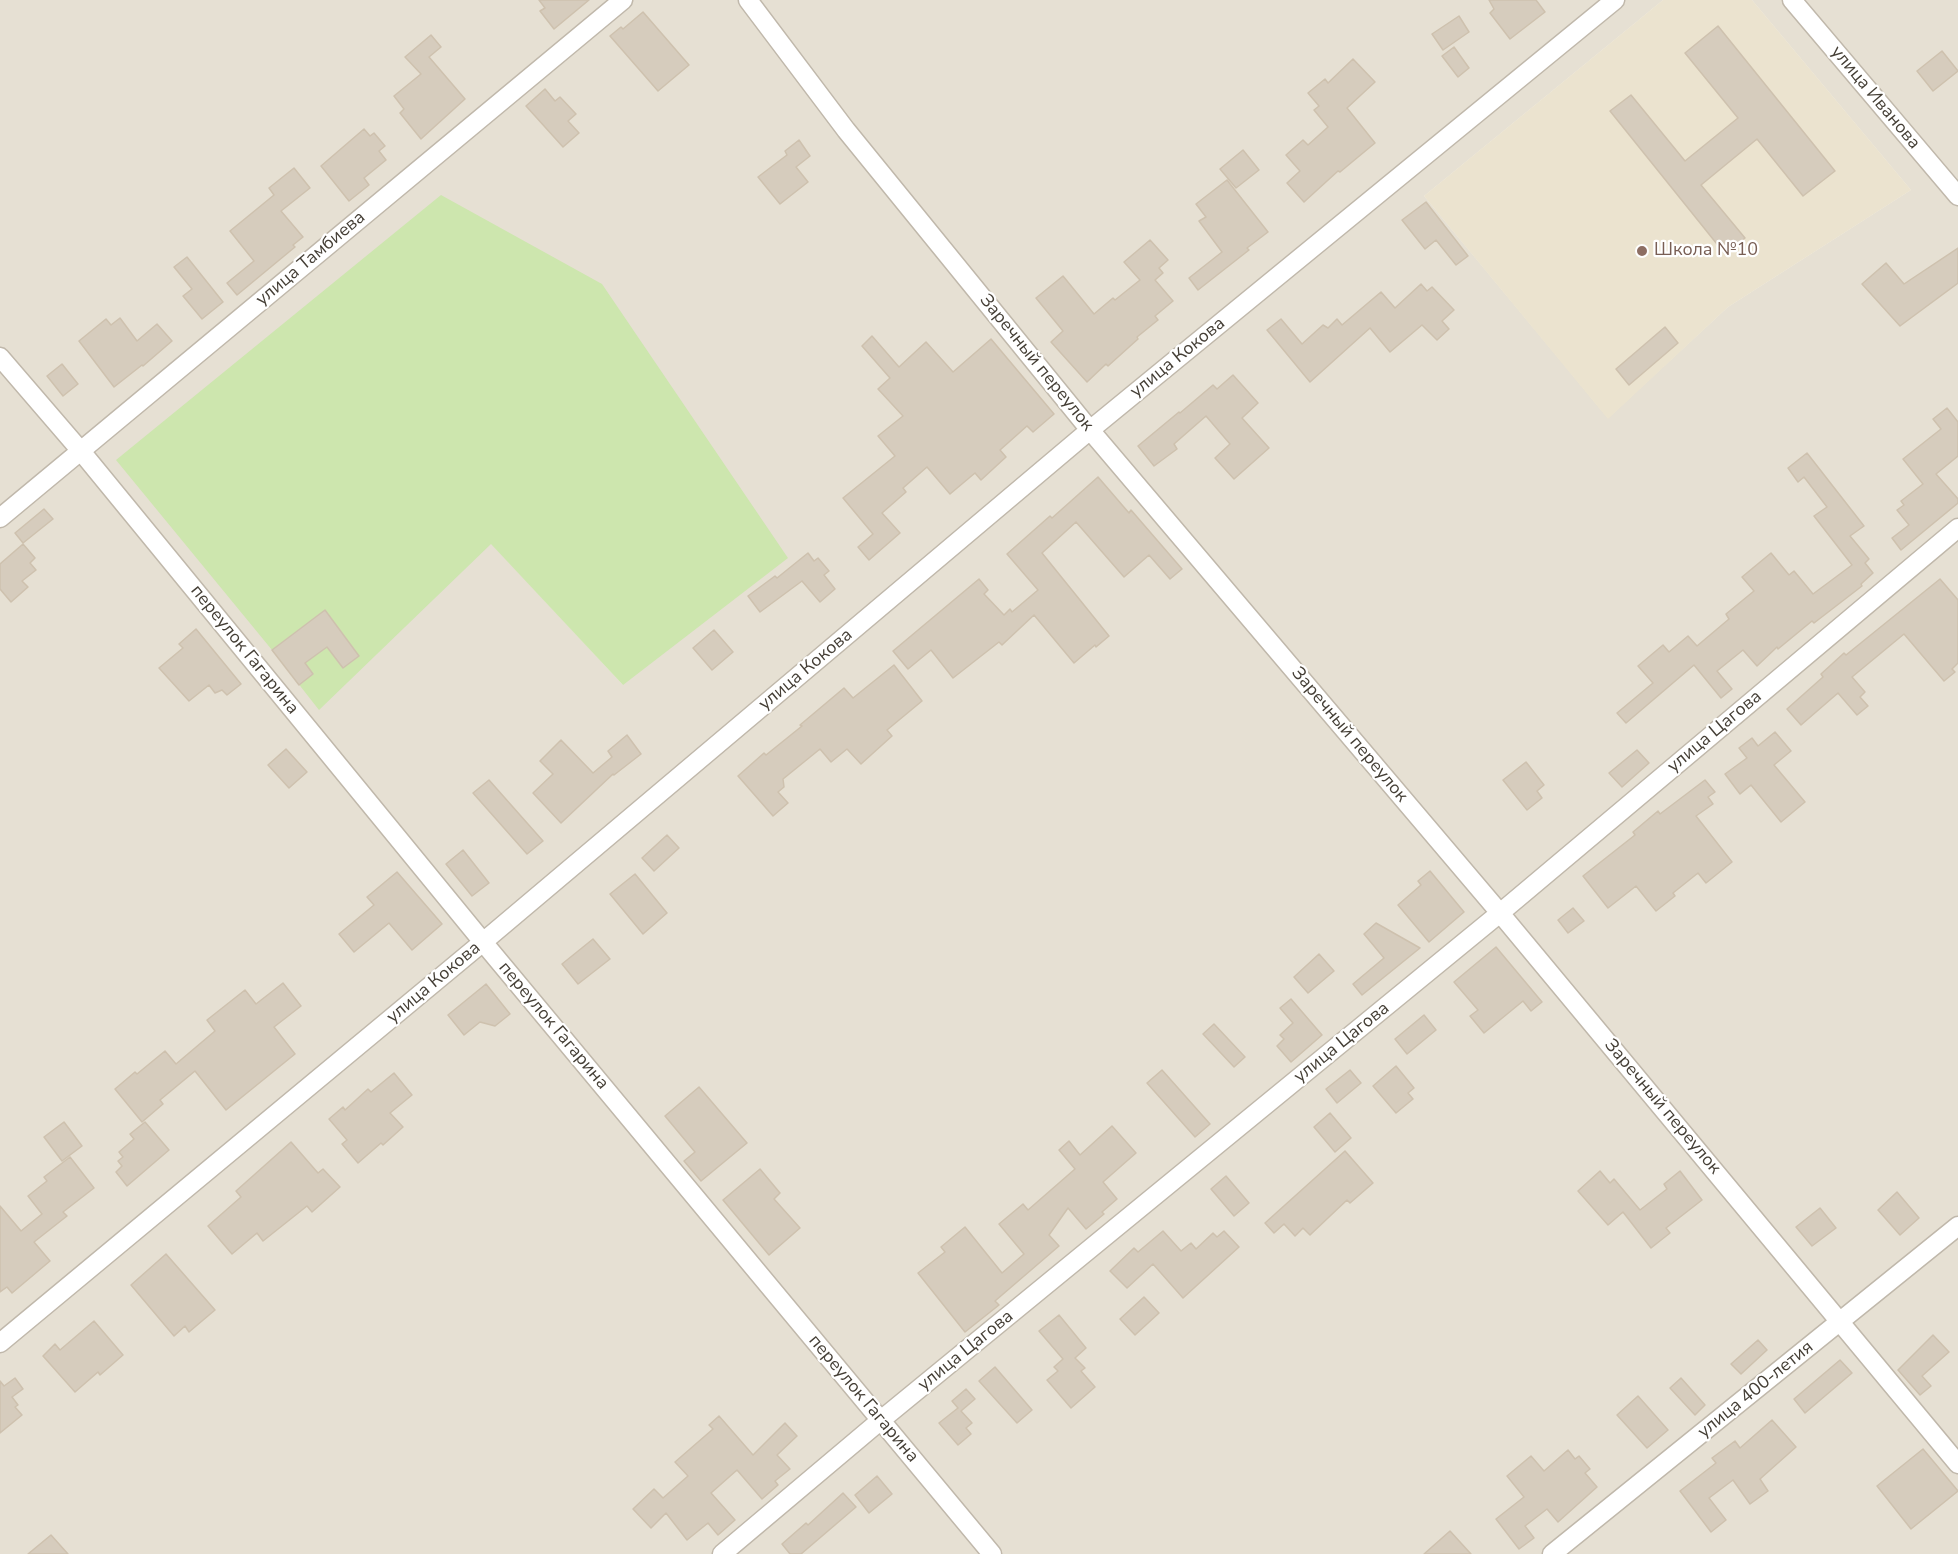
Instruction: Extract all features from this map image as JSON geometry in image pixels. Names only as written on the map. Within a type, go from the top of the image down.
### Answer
[{"type":"street","name":"улица Тамбиева","points":[[0,518],[622,0]]},
{"type":"street","name":"Заречный переулок","points":[[748,0],[846,130],[1090,430],[1500,913],[1958,1464]]},
{"type":"street","name":"улица Кокова","points":[[0,1343],[483,942],[1090,430],[1614,0]]},
{"type":"street","name":"улица Иванова","points":[[1792,0],[1958,196]]},
{"type":"street","name":"переулок Гагарина","points":[[0,357],[80,450],[483,942],[992,1554]]},
{"type":"street","name":"улица Цагова","points":[[722,1554],[881,1420],[1500,913],[1958,528]]},
{"type":"street","name":"улица 400-летия","points":[[1552,1554],[1958,1226]]},
{"type":"shaded area","points":[[0,0],[1663,0],[1424,196],[1608,418],[1728,307],[1911,190],[1752,0],[1958,0],[1958,1554],[0,1554]],"holes":[[[602,284],[623,685],[491,543],[299,685],[272,650]]]},
{"type":"shaded area","name":"Школа №10","points":[[1663,0],[1752,0],[1911,190],[1728,307],[1608,419],[1424,196]]},
{"type":"green space","points":[[441,195],[602,284],[788,558],[623,685],[491,544],[319,710],[116,460]]},
{"type":"building","points":[[539,0],[589,0],[554,29],[540,11],[545,8]]},
{"type":"building","points":[[1489,0],[1536,0],[1545,12],[1510,39],[1490,13],[1494,9]]},
{"type":"building","points":[[643,12],[689,65],[658,91],[610,36],[621,27],[623,29]]},
{"type":"building","points":[[1459,16],[1469,32],[1443,50],[1432,34]]},
{"type":"building","points":[[1718,26],[1835,171],[1803,196],[1757,139],[1701,185],[1745,238],[1725,254],[1610,111],[1631,95],[1685,161],[1738,118],[1685,53]]},
{"type":"building","points":[[431,35],[441,47],[429,57],[465,99],[421,139],[400,113],[404,109],[394,96],[421,74],[405,57]]},
{"type":"building","points":[[1454,47],[1469,68],[1458,77],[1442,56]]},
{"type":"building","points":[[1942,51],[1958,71],[1933,91],[1917,71]]},
{"type":"building","points":[[1353,59],[1375,82],[1347,108],[1375,143],[1340,172],[1338,171],[1304,202],[1287,183],[1300,171],[1286,155],[1303,140],[1308,145],[1328,127],[1314,110],[1319,106],[1308,93],[1325,79],[1328,83]]},
{"type":"building","points":[[545,89],[555,101],[560,97],[576,114],[568,121],[579,133],[563,147],[526,106]]},
{"type":"building","points":[[364,129],[370,136],[374,133],[385,146],[379,151],[386,160],[364,178],[369,185],[349,201],[321,166]]},
{"type":"building","points":[[799,140],[810,156],[796,167],[808,182],[780,204],[758,177],[787,155],[785,151]]},
{"type":"building","points":[[1243,150],[1259,170],[1236,188],[1220,169]]},
{"type":"building","points":[[294,168],[310,188],[281,211],[303,237],[293,245],[295,247],[237,295],[227,283],[254,261],[230,231],[274,195],[269,188]]},
{"type":"building","points":[[1227,180],[1268,232],[1198,290],[1189,278],[1222,252],[1199,221],[1206,217],[1196,204]]},
{"type":"building","points":[[1426,202],[1468,256],[1456,265],[1436,240],[1425,249],[1402,220]]},
{"type":"building","points":[[1150,240],[1168,260],[1159,268],[1163,273],[1155,280],[1173,301],[1155,316],[1158,320],[1137,337],[1138,339],[1087,382],[1051,342],[1063,331],[1036,298],[1063,276],[1094,314],[1140,280],[1124,262]]},
{"type":"building","points":[[1958,248],[1958,283],[1900,326],[1862,284],[1886,263],[1904,284]]},
{"type":"building","points":[[187,257],[223,302],[202,319],[183,296],[192,289],[174,267]]},
{"type":"building","points":[[1421,284],[1427,291],[1432,287],[1454,310],[1442,321],[1449,329],[1437,340],[1422,325],[1390,352],[1370,328],[1310,382],[1267,330],[1281,319],[1302,344],[1323,325],[1328,328],[1337,319],[1342,325],[1381,292],[1395,308]]},
{"type":"building","points":[[120,318],[137,341],[157,324],[172,341],[114,387],[79,341],[106,319],[111,325]]},
{"type":"building","points":[[1665,327],[1678,343],[1629,385],[1616,369]]},
{"type":"building","points":[[872,336],[899,367],[926,342],[953,372],[991,339],[1054,414],[1033,432],[1027,426],[1000,450],[1006,457],[981,480],[975,473],[950,494],[927,467],[903,488],[906,492],[882,513],[900,533],[869,560],[858,547],[873,534],[843,498],[895,456],[878,436],[903,416],[878,389],[890,378],[862,346]]},
{"type":"building","points":[[62,364],[78,384],[63,396],[47,376]]},
{"type":"building","points":[[1233,375],[1258,403],[1242,418],[1269,448],[1234,479],[1215,458],[1230,444],[1206,416],[1174,444],[1177,449],[1154,466],[1138,446],[1213,385],[1217,389]]},
{"type":"building","points":[[1947,408],[1958,422],[1958,456],[1936,474],[1958,499],[1958,503],[1901,550],[1892,538],[1909,525],[1897,510],[1904,505],[1901,501],[1923,484],[1903,459],[1941,429],[1933,419]]},
{"type":"building","points":[[1807,453],[1864,526],[1850,536],[1869,559],[1865,563],[1873,573],[1861,584],[1862,586],[1814,623],[1812,621],[1778,649],[1777,647],[1757,666],[1743,650],[1717,671],[1732,689],[1721,698],[1694,665],[1626,723],[1617,713],[1653,683],[1638,666],[1663,645],[1669,652],[1688,636],[1697,646],[1729,619],[1726,614],[1754,591],[1742,577],[1771,553],[1789,575],[1794,571],[1813,594],[1852,565],[1814,516],[1827,507],[1804,477],[1798,482],[1788,468]]},
{"type":"building","points":[[1098,477],[1129,513],[1131,510],[1182,569],[1170,579],[1149,555],[1124,577],[1076,522],[1042,553],[1109,636],[1074,663],[1034,615],[1002,645],[999,642],[953,678],[931,650],[908,669],[893,651],[979,579],[988,590],[984,594],[1004,615],[1010,609],[1012,612],[1038,590],[1007,554]]},
{"type":"building","points":[[44,509],[53,519],[23,543],[15,533]]},
{"type":"building","points":[[23,544],[35,558],[30,563],[36,570],[22,581],[28,587],[11,602],[0,589],[0,564]]},
{"type":"building","points":[[808,553],[814,561],[818,558],[829,571],[824,575],[835,589],[820,602],[802,581],[760,612],[748,596],[775,576],[777,578]]},
{"type":"building","points":[[1940,579],[1958,600],[1958,663],[1952,669],[1955,672],[1944,681],[1904,634],[1852,677],[1865,692],[1860,697],[1868,706],[1857,715],[1838,693],[1801,725],[1787,709],[1823,677],[1821,674],[1844,653],[1846,655]]},
{"type":"building","points":[[325,610],[359,656],[343,668],[327,647],[305,663],[313,674],[299,685],[272,650]]},
{"type":"building","points":[[196,629],[241,684],[227,695],[222,690],[215,693],[209,685],[189,701],[159,668],[183,648],[179,644]]},
{"type":"building","points":[[714,630],[733,652],[712,670],[693,648]]},
{"type":"building","points":[[894,665],[922,701],[887,730],[892,736],[861,764],[847,749],[831,762],[820,749],[783,779],[784,787],[778,792],[788,803],[773,816],[738,776],[764,753],[766,755],[802,726],[800,725],[844,688],[853,698]]},
{"type":"building","points":[[1775,732],[1791,751],[1774,765],[1805,802],[1781,822],[1751,785],[1740,794],[1725,774],[1747,758],[1739,748],[1752,738],[1758,746]]},
{"type":"building","points":[[627,735],[641,754],[613,774],[561,823],[533,793],[553,774],[540,761],[561,740],[593,773],[612,757],[608,751]]},
{"type":"building","points":[[286,749],[307,772],[289,788],[268,765]]},
{"type":"building","points":[[1637,750],[1649,763],[1622,787],[1609,773]]},
{"type":"building","points":[[1526,762],[1544,785],[1537,791],[1542,798],[1527,810],[1503,780]]},
{"type":"building","points":[[489,780],[543,841],[527,854],[473,793]]},
{"type":"building","points":[[1705,780],[1715,792],[1708,797],[1713,804],[1696,816],[1732,862],[1706,883],[1698,873],[1673,893],[1675,896],[1656,911],[1636,886],[1608,908],[1583,876],[1635,835],[1633,832],[1658,811],[1660,814]]},
{"type":"building","points":[[667,835],[679,848],[654,871],[642,858]]},
{"type":"building","points":[[463,850],[489,883],[472,896],[446,864]]},
{"type":"building","points":[[1430,871],[1464,912],[1429,942],[1398,905],[1421,885],[1418,881]]},
{"type":"building","points":[[397,872],[442,924],[412,950],[389,923],[354,952],[339,934],[374,905],[367,897]]},
{"type":"building","points":[[635,874],[667,913],[643,934],[610,894]]},
{"type":"building","points":[[1573,908],[1584,921],[1568,933],[1558,920]]},
{"type":"building","points":[[1376,923],[1420,948],[1362,995],[1353,984],[1384,958],[1364,934]]},
{"type":"building","points":[[593,939],[610,959],[578,984],[562,964]]},
{"type":"building","points":[[1496,947],[1542,1002],[1531,1011],[1523,1001],[1484,1033],[1470,1016],[1478,1010],[1454,982]]},
{"type":"building","points":[[1319,954],[1334,971],[1308,993],[1294,977]]},
{"type":"building","points":[[283,983],[301,1006],[274,1027],[295,1054],[226,1110],[195,1071],[160,1100],[163,1104],[142,1122],[115,1089],[165,1051],[176,1064],[215,1031],[207,1020],[245,990],[256,1004]]},
{"type":"building","points":[[486,984],[510,1014],[495,1026],[480,1022],[464,1035],[448,1015]]},
{"type":"building","points":[[1291,999],[1322,1035],[1291,1062],[1277,1046],[1284,1039],[1280,1035],[1293,1023],[1280,1008]]},
{"type":"building","points":[[1424,1015],[1436,1030],[1407,1054],[1395,1039]]},
{"type":"building","points":[[1214,1024],[1245,1057],[1234,1067],[1203,1034]]},
{"type":"building","points":[[1396,1066],[1414,1088],[1408,1093],[1413,1099],[1396,1113],[1373,1086]]},
{"type":"building","points":[[1162,1070],[1210,1124],[1195,1137],[1147,1083]]},
{"type":"building","points":[[1350,1070],[1361,1083],[1337,1103],[1326,1089]]},
{"type":"building","points":[[394,1073],[412,1095],[390,1113],[403,1127],[358,1163],[342,1144],[347,1140],[329,1119],[343,1107],[345,1110],[368,1089],[371,1092]]},
{"type":"building","points":[[699,1087],[747,1143],[701,1181],[684,1161],[695,1152],[665,1116]]},
{"type":"building","points":[[1330,1113],[1351,1138],[1335,1152],[1314,1127]]},
{"type":"building","points":[[64,1122],[82,1146],[62,1161],[44,1137]]},
{"type":"building","points":[[145,1122],[169,1150],[127,1186],[116,1172],[122,1166],[118,1161],[123,1157],[119,1152],[134,1139],[130,1134]]},
{"type":"building","points":[[1112,1126],[1136,1153],[1103,1182],[1117,1199],[1086,1229],[1068,1208],[1049,1235],[1059,1246],[995,1301],[999,1305],[965,1332],[918,1273],[945,1252],[941,1247],[965,1227],[1002,1273],[1024,1254],[999,1224],[1023,1204],[1028,1210],[1075,1169],[1059,1150],[1069,1141],[1080,1155]]},
{"type":"building","points":[[291,1142],[318,1173],[323,1169],[340,1187],[312,1212],[307,1206],[263,1241],[257,1233],[232,1254],[208,1226],[241,1197],[236,1191]]},
{"type":"building","points":[[1345,1151],[1373,1183],[1350,1203],[1347,1200],[1310,1235],[1303,1228],[1295,1236],[1284,1224],[1274,1233],[1265,1223]]},
{"type":"building","points":[[70,1157],[94,1188],[63,1212],[67,1216],[34,1242],[50,1261],[12,1293],[7,1287],[0,1292],[0,1206],[21,1231],[42,1214],[28,1196],[47,1181],[44,1177]]},
{"type":"building","points":[[760,1169],[780,1193],[774,1199],[800,1228],[769,1255],[723,1200]]},
{"type":"building","points":[[1600,1171],[1610,1183],[1614,1179],[1640,1210],[1667,1189],[1664,1184],[1680,1171],[1702,1200],[1666,1228],[1670,1233],[1651,1248],[1623,1212],[1608,1225],[1578,1191]]},
{"type":"building","points":[[1226,1176],[1249,1203],[1234,1216],[1211,1189]]},
{"type":"building","points":[[1897,1192],[1919,1218],[1900,1235],[1878,1210]]},
{"type":"building","points":[[1820,1208],[1836,1228],[1812,1246],[1796,1227]]},
{"type":"building","points":[[1163,1231],[1181,1251],[1191,1243],[1196,1249],[1213,1233],[1217,1237],[1224,1231],[1239,1247],[1183,1298],[1153,1264],[1127,1288],[1110,1271],[1134,1248],[1138,1252]]},
{"type":"building","points":[[166,1254],[215,1310],[189,1332],[185,1326],[174,1336],[131,1285]]},
{"type":"building","points":[[1144,1297],[1159,1313],[1135,1335],[1120,1319]]},
{"type":"building","points":[[1059,1315],[1086,1348],[1075,1358],[1085,1368],[1081,1371],[1095,1387],[1071,1408],[1047,1380],[1058,1371],[1054,1367],[1063,1359],[1039,1331]]},
{"type":"building","points":[[94,1321],[123,1355],[75,1392],[43,1356],[55,1344],[60,1350]]},
{"type":"building","points":[[1933,1335],[1949,1352],[1922,1376],[1931,1386],[1920,1395],[1898,1370]]},
{"type":"building","points":[[1758,1340],[1767,1350],[1741,1374],[1731,1364]]},
{"type":"building","points":[[1840,1360],[1852,1373],[1805,1413],[1794,1399]]},
{"type":"building","points":[[995,1367],[1032,1410],[1017,1423],[979,1381]]},
{"type":"building","points":[[15,1378],[23,1389],[12,1397],[18,1405],[15,1407],[22,1415],[0,1433],[0,1381],[4,1386]]},
{"type":"building","points":[[1681,1378],[1705,1405],[1695,1415],[1670,1388]]},
{"type":"building","points":[[966,1389],[975,1399],[961,1411],[972,1423],[966,1428],[971,1434],[958,1445],[939,1423],[958,1408],[952,1401]]},
{"type":"building","points":[[1638,1396],[1668,1430],[1647,1448],[1617,1415]]},
{"type":"building","points":[[719,1416],[753,1455],[785,1423],[797,1436],[777,1455],[790,1469],[775,1481],[778,1485],[762,1499],[737,1470],[711,1493],[735,1520],[718,1535],[708,1523],[687,1540],[666,1513],[651,1528],[633,1509],[654,1489],[663,1498],[688,1476],[675,1462],[713,1429],[709,1425]]},
{"type":"building","points":[[1772,1420],[1796,1447],[1760,1479],[1768,1491],[1750,1504],[1733,1480],[1709,1498],[1726,1520],[1711,1532],[1680,1491],[1716,1463],[1712,1458],[1735,1441],[1740,1448]]},
{"type":"building","points":[[1923,1449],[1958,1491],[1911,1529],[1877,1486]]},
{"type":"building","points":[[1568,1450],[1575,1459],[1579,1456],[1590,1469],[1585,1473],[1597,1487],[1558,1522],[1547,1509],[1525,1526],[1534,1538],[1519,1549],[1496,1519],[1524,1497],[1507,1476],[1531,1456],[1544,1471]]},
{"type":"building","points":[[877,1476],[892,1494],[869,1513],[855,1495]]},
{"type":"building","points":[[843,1493],[856,1507],[801,1554],[790,1554],[782,1544],[806,1523],[808,1525]]},
{"type":"building","points":[[1450,1531],[1471,1554],[1424,1554]]},
{"type":"building","points":[[51,1535],[68,1554],[28,1554]]},
{"type":"place","name":"Школа №10","points":[[1642,251]]}]
